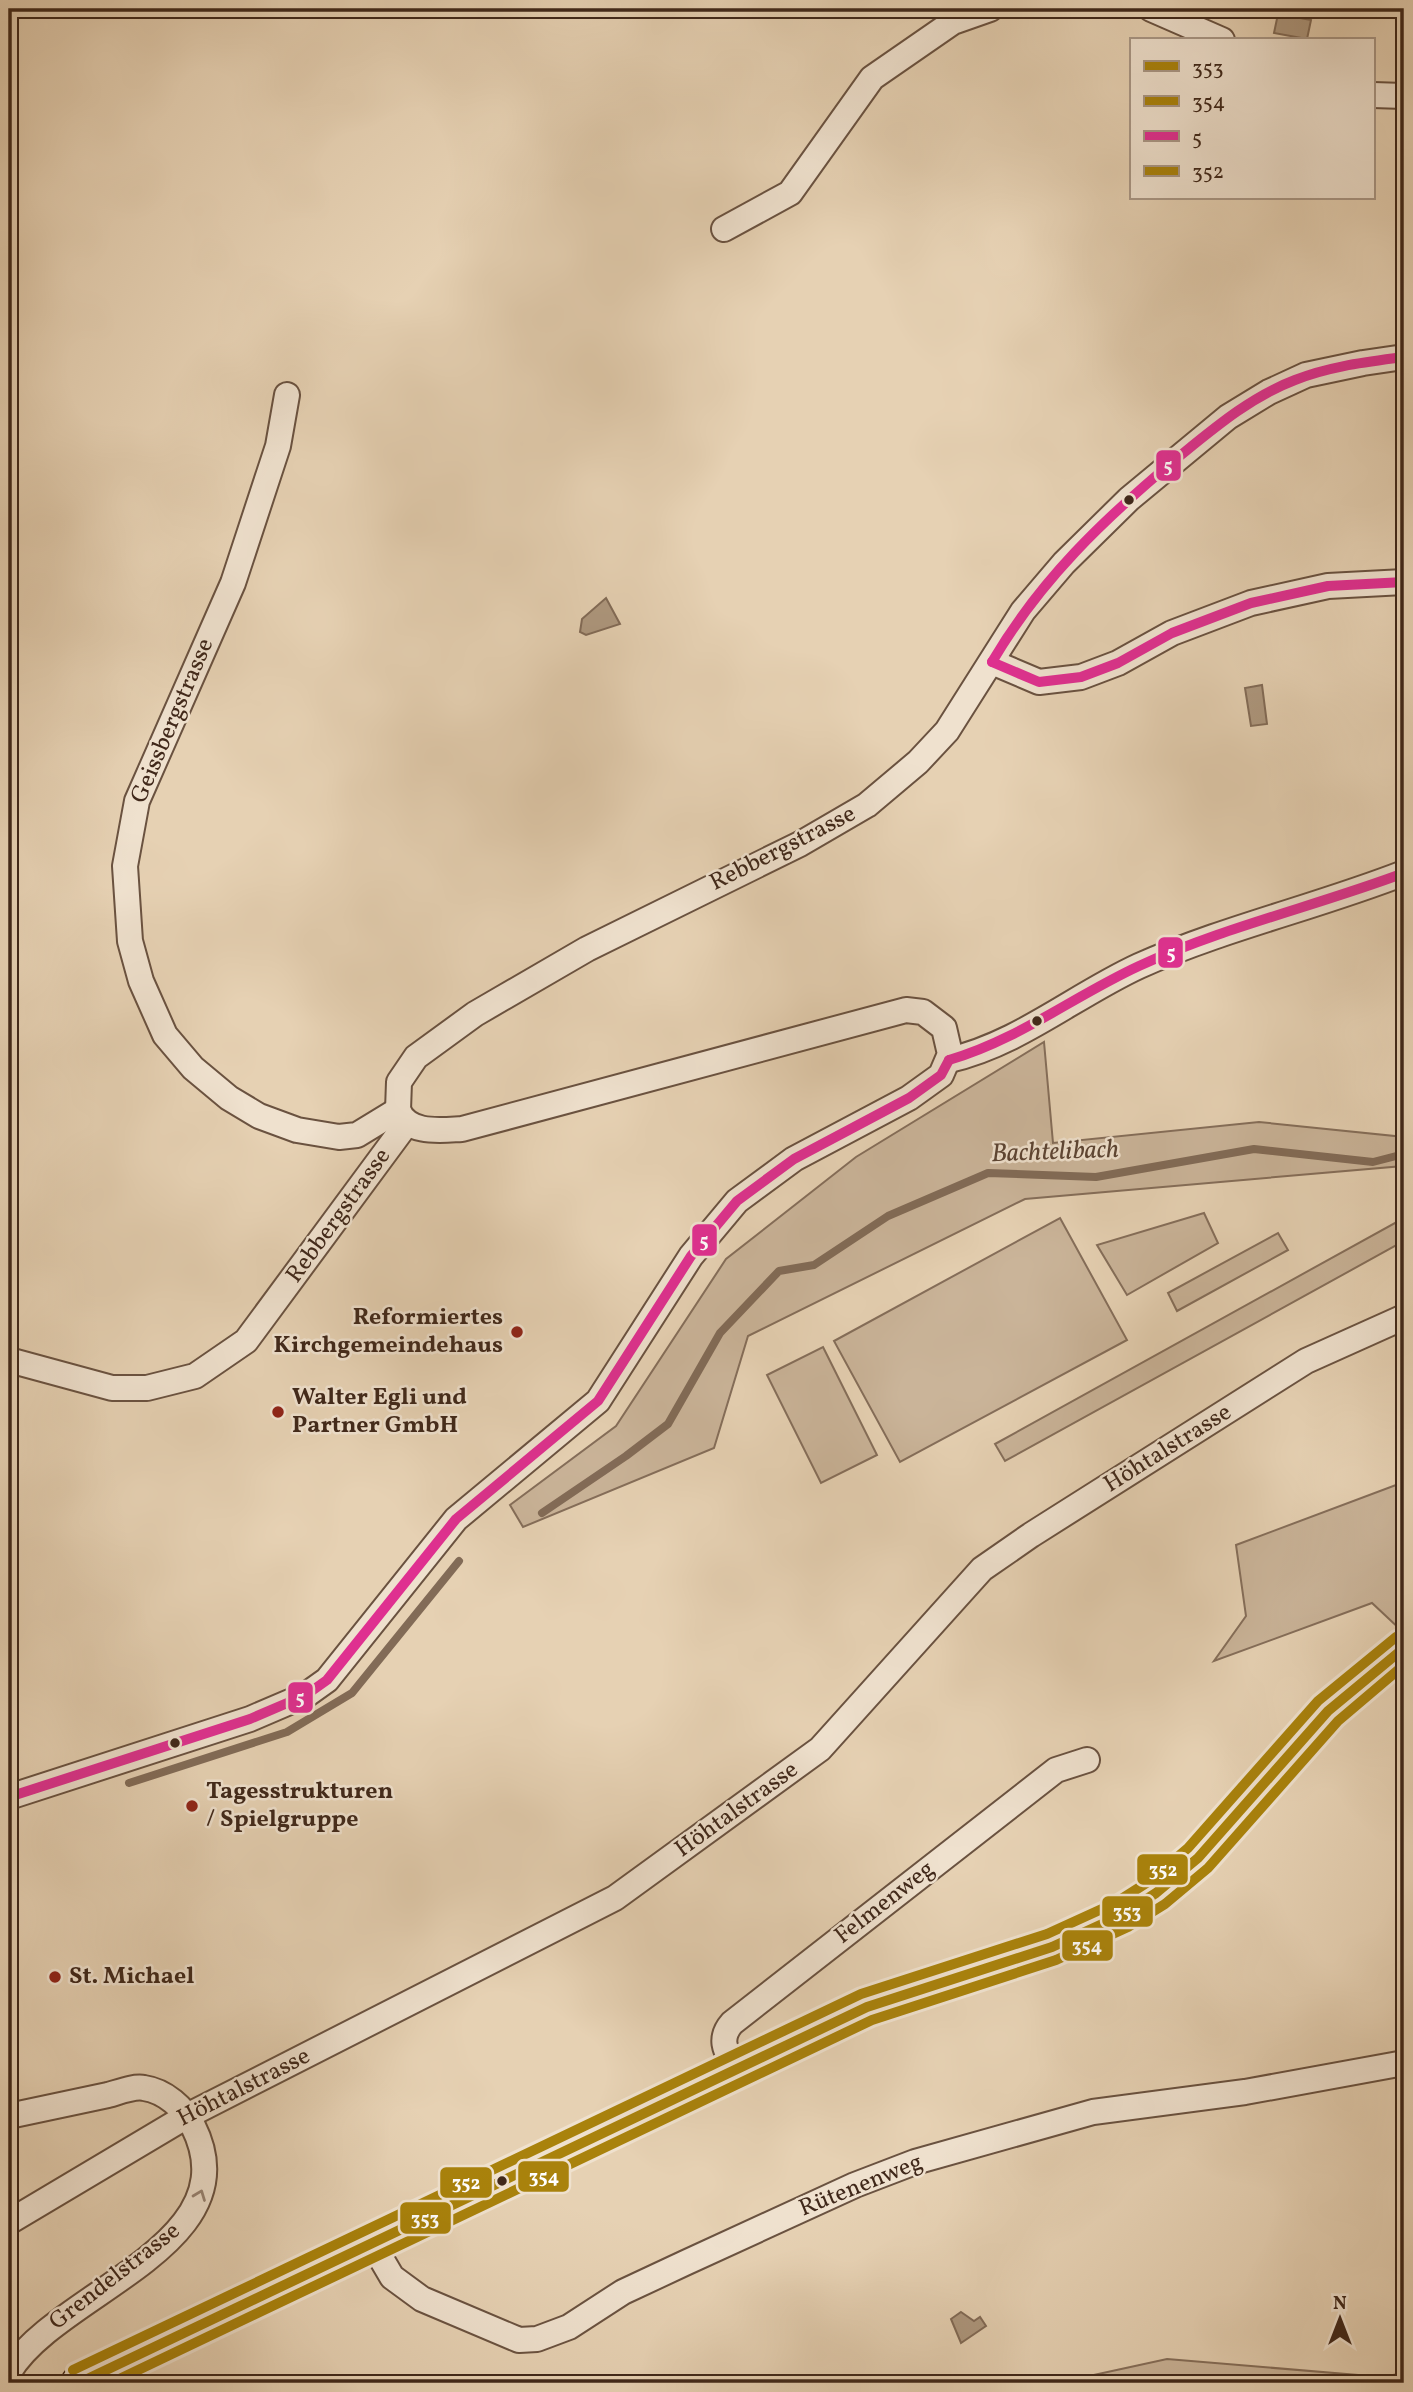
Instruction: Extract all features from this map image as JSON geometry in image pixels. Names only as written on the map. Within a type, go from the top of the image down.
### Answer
[{"type":"main road","points":[[79,2383],[867,2007],[1054,1949],[1121,1917],[1157,1893],[1204,1852],[1342,1698],[1404,1648]]},
{"type":"street","points":[[724,229],[790,193],[872,78],[953,22],[990,9]]},
{"type":"street","points":[[1152,9],[1217,38]]},
{"type":"street","points":[[1374,95],[1404,96]]},
{"type":"street","name":"Rebbergstrasse","points":[[9,1360],[112,1388],[146,1388],[195,1376],[246,1341],[402,1117],[399,1083],[416,1057],[475,1014],[587,949],[800,844],[867,805],[918,762],[947,731],[1023,611],[1064,563],[1129,499],[1228,417],[1269,392],[1306,375],[1363,362],[1404,358]]},
{"type":"street","name":"Geissbergstrasse","points":[[287,395],[274,460],[233,583],[138,801],[125,866],[130,941],[141,981],[166,1035],[194,1068],[229,1098],[272,1121],[297,1130],[339,1137],[357,1135],[402,1117]]},
{"type":"street","points":[[992,662],[1039,682],[1080,677],[1118,663],[1172,633],[1251,603],[1328,586],[1404,582]]},
{"type":"street","points":[[949,1060],[973,1055],[1013,1037],[1141,965],[1404,873]]},
{"type":"street","points":[[9,1797],[250,1719],[298,1699],[327,1680],[456,1519],[598,1401],[691,1256],[737,1202],[794,1159],[909,1098],[941,1075],[949,1060],[950,1042],[938,1021],[923,1012],[906,1010],[462,1129],[422,1130],[402,1117]]},
{"type":"street","name":"Höhtalstrasse","points":[[9,2222],[187,2116],[615,1898],[820,1749],[982,1569],[1031,1535],[1306,1361],[1404,1317]]},
{"type":"street","name":"Felmenweg","points":[[736,2071],[723,2037],[732,2023],[1056,1770],[1087,1760]]},
{"type":"street","name":"Rütenenweg","points":[[372,2243],[392,2277],[422,2300],[519,2340],[537,2339],[569,2327],[624,2292],[685,2263],[855,2185],[915,2162],[1093,2112],[1245,2092],[1404,2063]]},
{"type":"street","name":"Grendelstrasse","points":[[9,2116],[143,2087],[168,2096],[187,2116],[194,2127],[207,2174],[202,2191],[186,2222],[156,2251],[43,2334],[19,2356],[9,2372]]},
{"type":"shaded area","points":[[1278,14],[1311,20],[1307,38],[1274,33]]},
{"type":"shaded area","points":[[606,598],[620,624],[586,635],[580,632],[582,619]]},
{"type":"shaded area","points":[[1262,685],[1267,724],[1251,726],[1245,688]]},
{"type":"shaded area","points":[[1044,1042],[1053,1143],[1259,1122],[1404,1137],[1403,1166],[1025,1199],[748,1336],[714,1448],[523,1527],[510,1505],[616,1426],[726,1259],[856,1157]]},
{"type":"shaded area","points":[[1204,1213],[1218,1243],[1127,1295],[1097,1245]]},
{"type":"shaded area","points":[[1060,1218],[1127,1340],[900,1462],[834,1341]]},
{"type":"shaded area","points":[[1404,1218],[1404,1241],[1005,1461],[995,1444]]},
{"type":"shaded area","points":[[1278,1233],[1288,1250],[1177,1311],[1168,1293]]},
{"type":"shaded area","points":[[823,1347],[877,1455],[821,1483],[767,1375]]},
{"type":"shaded area","points":[[1404,1482],[1404,1633],[1372,1603],[1214,1661],[1246,1616],[1236,1545]]},
{"type":"shaded area","points":[[961,2312],[974,2321],[980,2317],[986,2326],[961,2343],[951,2319]]},
{"type":"shaded area","points":[[1167,2359],[1382,2377],[1404,2373],[1404,2383],[1057,2383]]},
{"type":"waterway","name":"Bachtelibach","points":[[542,1513],[668,1424],[720,1333],[779,1271],[814,1265],[888,1216],[988,1173],[1096,1177],[1254,1149],[1373,1162],[1404,1154]]},
{"type":"waterway","name":"Bachtelibach","points":[[129,1783],[287,1732],[352,1693],[459,1561]]},
{"type":"transit line","name":"5","points":[[992,662],[1031,604],[1075,552],[1149,482],[1218,425],[1263,395],[1308,375],[1404,357]]},
{"type":"transit line","name":"5","points":[[992,662],[1039,682],[1081,677],[1118,663],[1172,633],[1251,603],[1328,586],[1404,582]]},
{"type":"transit line","name":"5","points":[[949,1060],[999,1041],[1115,978],[1171,952],[1404,873]]},
{"type":"transit line","name":"5","points":[[9,1797],[250,1719],[306,1695],[327,1680],[456,1519],[598,1401],[691,1256],[737,1201],[794,1159],[909,1098],[941,1075],[949,1060]]},
{"type":"transit line","name":"352","points":[[73,2370],[861,1994],[1047,1934],[1115,1903],[1148,1882],[1188,1848],[1318,1701],[1396,1637]]},
{"type":"transit line","name":"353","points":[[79,2383],[867,2007],[1052,1947],[1122,1915],[1156,1893],[1198,1858],[1328,1711],[1404,1648]]},
{"type":"transit line","name":"354","points":[[111,2383],[872,2020],[1056,1960],[1128,1927],[1165,1904],[1208,1868],[1338,1721],[1404,1665]]},
{"type":"place","name":"Reformiertes Kirchgemeindehaus","points":[[517,1332]]},
{"type":"place","name":"Walter Egli und Partner GmbH","points":[[278,1412]]},
{"type":"place","name":"Tagesstrukturen / Spielgruppe","points":[[192,1806]]},
{"type":"place","name":"St. Michael","points":[[55,1977]]}]
